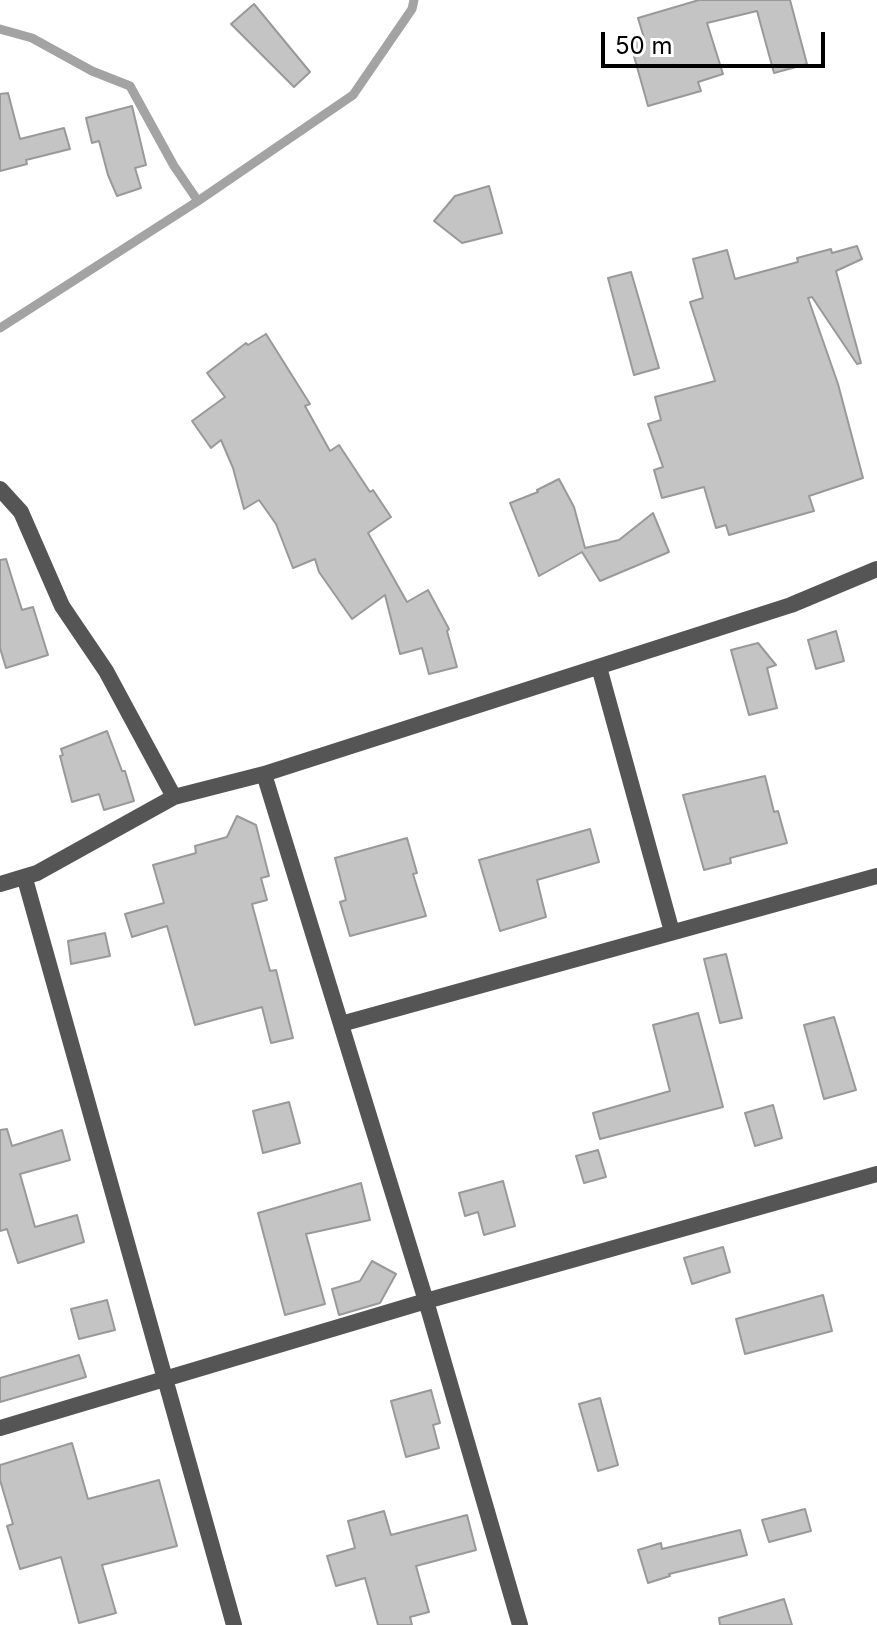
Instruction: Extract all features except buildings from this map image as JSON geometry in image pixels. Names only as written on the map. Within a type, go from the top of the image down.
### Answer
[{"type":"street","points":[[0,489],[21,512],[62,606],[106,671],[174,797]]},
{"type":"street","points":[[0,884],[25,879],[174,797],[264,774],[791,605],[877,569]]},
{"type":"street","points":[[599,667],[672,932]]},
{"type":"street","points":[[264,774],[426,1301],[520,1625]]},
{"type":"street","points":[[341,1024],[877,876]]},
{"type":"street","points":[[25,879],[234,1625]]},
{"type":"street","points":[[0,1428],[426,1301],[877,1174]]},
{"type":"waterway","points":[[0,328],[198,201],[353,95],[412,9],[414,0]]},
{"type":"waterway","points":[[0,29],[32,38],[92,71],[130,86],[174,166],[198,201]]}]
